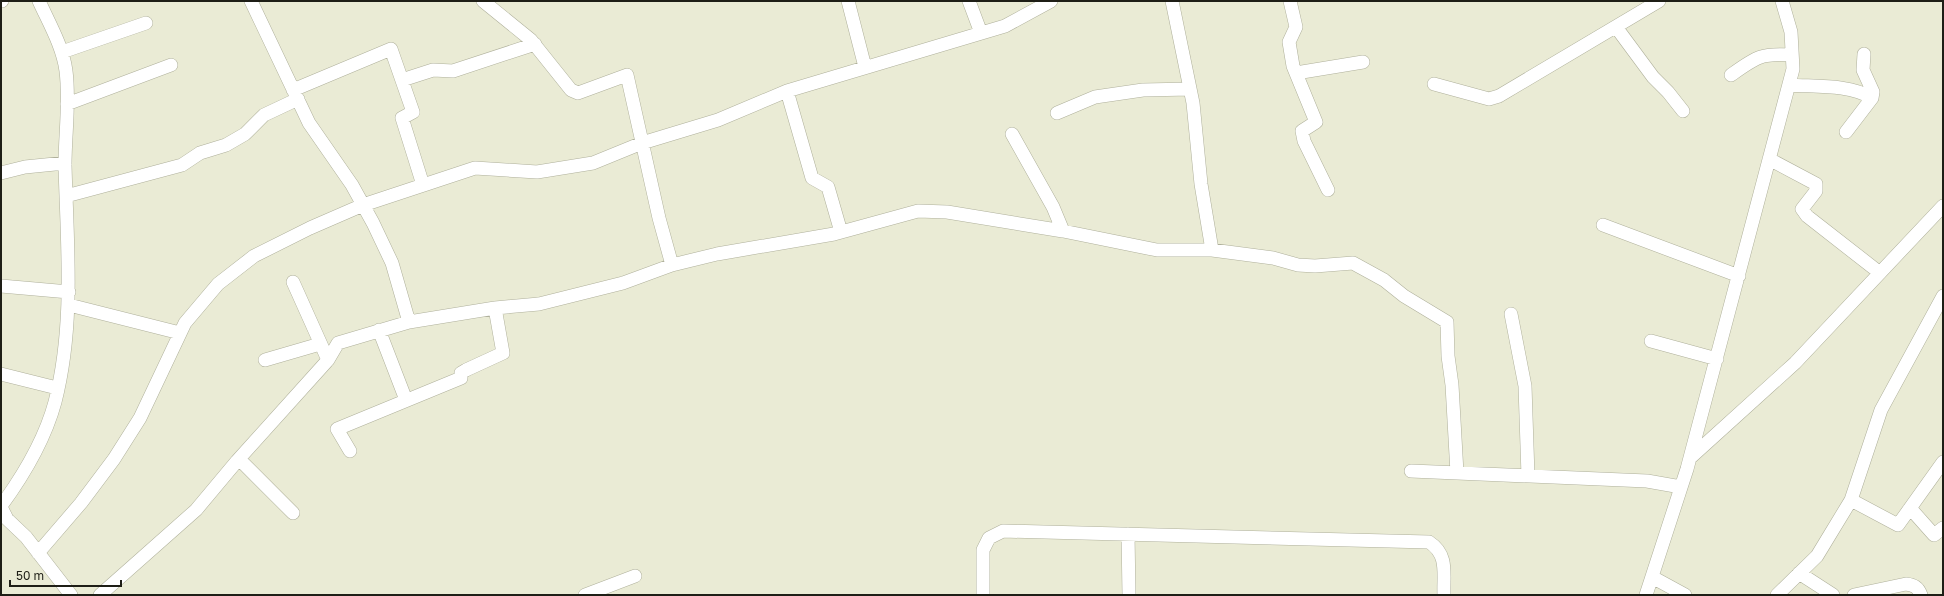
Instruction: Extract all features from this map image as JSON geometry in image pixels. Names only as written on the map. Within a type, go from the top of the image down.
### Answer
[{"type":"street","points":[[39,1],[62,52],[66,71],[68,104],[65,163],[69,298],[63,359],[55,402],[37,446],[1,507],[7,519],[26,537],[71,595]]},
{"type":"street","points":[[251,1],[309,122],[352,185],[392,263],[409,322]]},
{"type":"street","points":[[483,1],[511,22],[535,44],[571,90],[578,93],[628,74],[659,218],[672,265]]},
{"type":"street","points":[[848,1],[865,67]]},
{"type":"street","points":[[969,1],[981,33]]},
{"type":"street","points":[[1171,1],[1193,103],[1201,184],[1212,250]]},
{"type":"street","points":[[1290,1],[1296,27],[1289,42],[1296,73],[1316,122],[1302,131],[1304,141],[1328,190]]},
{"type":"street","points":[[1434,84],[1489,99],[1499,96],[1659,1]]},
{"type":"street","points":[[1646,595],[1690,458],[1793,69],[1791,32],[1782,1]]},
{"type":"street","points":[[38,553],[81,503],[114,459],[140,418],[185,324],[218,284],[254,256],[310,228],[363,205],[475,168],[537,172],[593,163],[642,143],[718,120],[787,91],[1005,26],[1046,2]]},
{"type":"street","points":[[62,52],[146,23]]},
{"type":"street","points":[[1616,27],[1653,77],[1684,111]]},
{"type":"street","points":[[402,80],[433,70],[453,71],[535,44]]},
{"type":"street","points":[[66,196],[182,165],[200,153],[226,145],[244,134],[264,115],[295,94],[391,49],[413,112],[402,118],[423,185]]},
{"type":"street","points":[[1731,75],[1760,56],[1768,54],[1792,55]]},
{"type":"street","points":[[1846,132],[1872,98],[1873,92],[1863,70],[1864,54]]},
{"type":"street","points":[[1296,73],[1363,62]]},
{"type":"street","points":[[68,104],[171,65]]},
{"type":"street","points":[[1789,85],[1839,88],[1866,94],[1872,98]]},
{"type":"street","points":[[1057,113],[1095,97],[1143,90],[1190,89]]},
{"type":"street","points":[[787,91],[812,178],[828,187],[841,232]]},
{"type":"street","points":[[1012,134],[1053,207],[1063,230]]},
{"type":"street","points":[[1769,159],[1816,184],[1816,191],[1802,209],[1807,216],[1880,273]]},
{"type":"street","points":[[1,173],[24,167],[65,163]]},
{"type":"street","points":[[1690,458],[1795,363],[1943,206]]},
{"type":"street","points":[[100,595],[196,510],[239,459],[328,360],[338,343],[409,322],[495,308],[539,304],[623,284],[672,265],[717,254],[841,232],[918,211],[947,212],[1063,230],[1156,250],[1212,250],[1273,258],[1298,265],[1314,266],[1353,263],[1384,280],[1404,296],[1447,322],[1448,356],[1452,385],[1457,473]]},
{"type":"street","points":[[1603,225],[1738,276]]},
{"type":"street","points":[[293,282],[328,360]]},
{"type":"street","points":[[1,286],[69,298],[180,334]]},
{"type":"street","points":[[1777,595],[1817,556],[1851,500],[1881,410],[1943,296]]},
{"type":"street","points":[[350,451],[337,429],[461,378],[461,373],[466,370],[503,354],[495,308]]},
{"type":"street","points":[[1511,314],[1525,386],[1528,476]]},
{"type":"street","points":[[379,330],[406,400]]},
{"type":"street","points":[[1651,341],[1716,359]]},
{"type":"street","points":[[265,360],[320,344]]},
{"type":"street","points":[[1,374],[57,388]]},
{"type":"street","points":[[239,459],[293,513]]},
{"type":"street","points":[[1851,500],[1898,525],[1943,462]]},
{"type":"street","points":[[1411,471],[1647,481],[1681,487]]},
{"type":"street","points":[[1910,508],[1934,534],[1942,530]]},
{"type":"street","points":[[983,595],[983,550],[989,538],[1004,531],[1429,542],[1439,548],[1443,559],[1444,595]]},
{"type":"street","points":[[1128,534],[1129,595]]},
{"type":"street","points":[[1799,573],[1833,595]]},
{"type":"street","points":[[585,595],[635,576]]},
{"type":"street","points":[[1652,577],[1685,595]]},
{"type":"street","points":[[1854,595],[1906,584],[1913,585],[1919,590],[1921,595]]}]
